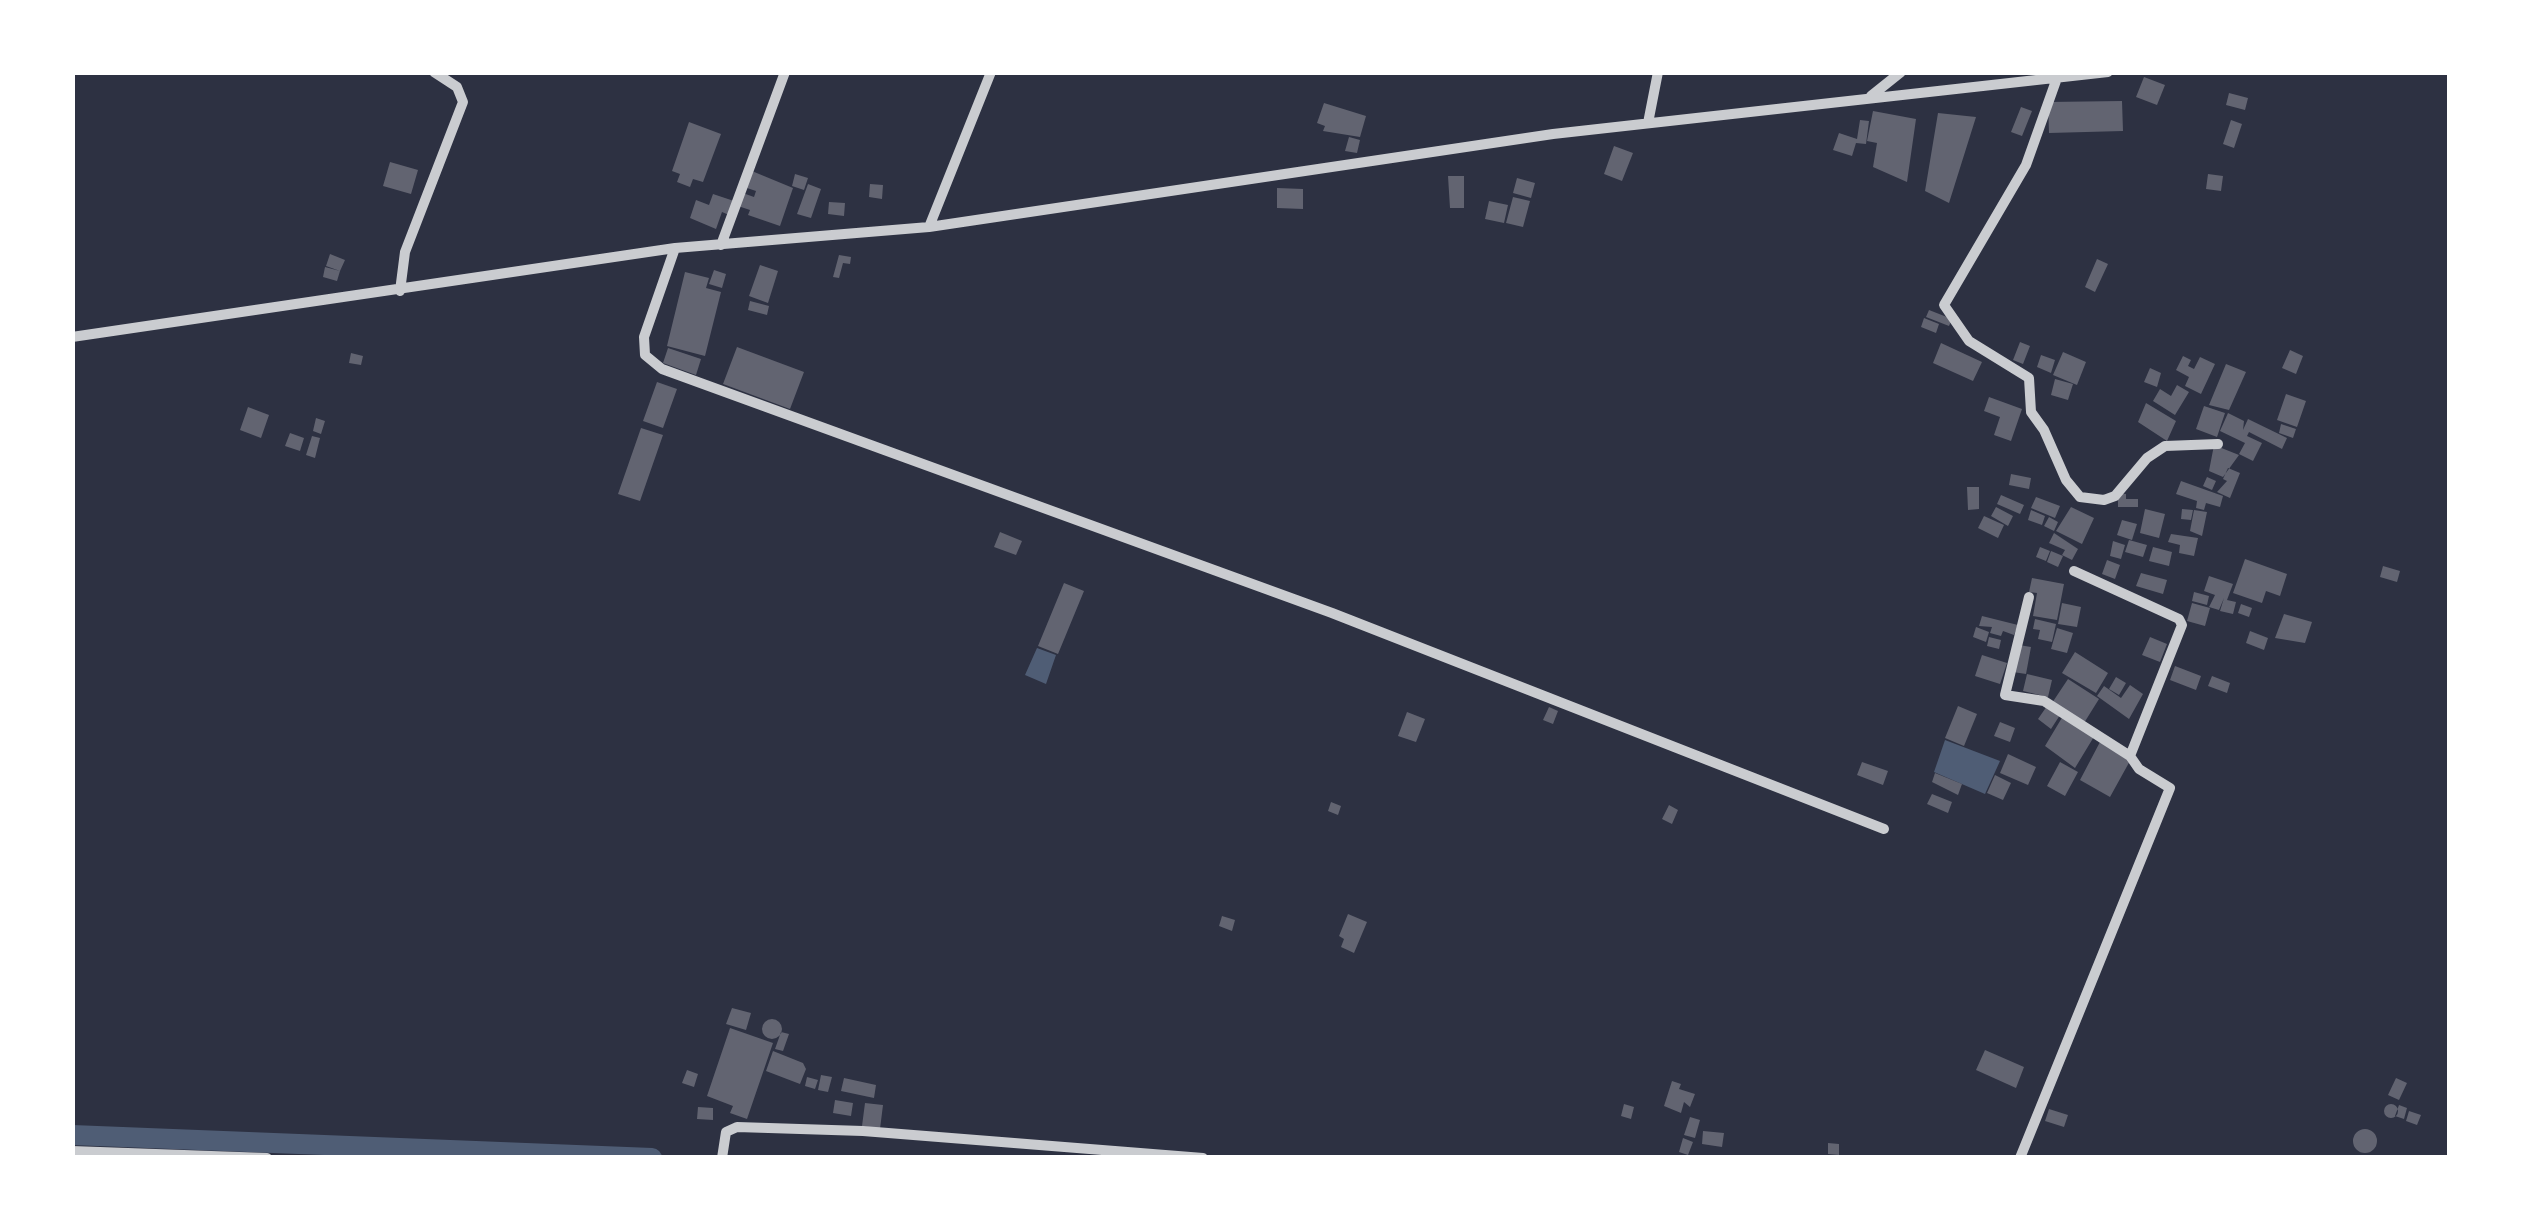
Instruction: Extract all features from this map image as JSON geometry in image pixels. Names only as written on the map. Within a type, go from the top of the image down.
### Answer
[{"type":"street","points":[[400,292],[405,252],[463,102],[458,87],[434,72]]},
{"type":"street","points":[[721,245],[785,72]]},
{"type":"street","points":[[930,227],[991,72]]},
{"type":"street","points":[[1648,122],[1658,72]]},
{"type":"street","points":[[1870,97],[1901,72]]},
{"type":"street","points":[[72,337],[400,292],[674,248],[930,227],[1648,122],[2108,72]]},
{"type":"street","points":[[2057,78],[2026,164],[1944,305],[1969,341],[2029,378],[2031,412],[2066,480],[2080,496],[2104,500],[2115,496],[2147,458],[2165,446],[2218,444]]},
{"type":"street","points":[[674,248],[644,337],[644,355],[662,369],[1332,613],[1884,829]]},
{"type":"street","points":[[2074,572],[2179,618],[2182,625],[2130,756]]},
{"type":"street","points":[[2020,1158],[2170,788],[2139,769],[2130,756],[2044,701],[2005,695],[2029,597]]},
{"type":"street","points":[[722,1158],[724,1137],[737,1127],[862,1131],[1203,1158]]},
{"type":"street","points":[[72,1151],[268,1158]]},
{"type":"water","points":[[1037,648],[1056,655],[1046,684],[1025,675]]},
{"type":"water","points":[[1945,740],[2000,761],[1985,794],[1934,772]]},
{"type":"building","points":[[2144,77],[2165,85],[2157,105],[2136,97]]},
{"type":"building","points":[[2229,93],[2248,98],[2245,110],[2226,105]]},
{"type":"building","points":[[2122,101],[2123,131],[2049,133],[2048,102]]},
{"type":"building","points":[[1324,103],[1366,116],[1360,137],[1323,131],[1325,126],[1317,123]]},
{"type":"building","points":[[2021,107],[2032,111],[2022,136],[2011,132]]},
{"type":"building","points":[[1873,111],[1916,119],[1907,182],[1873,167],[1877,143],[1867,141]]},
{"type":"building","points":[[1938,113],[1976,117],[1949,203],[1925,191]]},
{"type":"building","points":[[1860,120],[1869,121],[1866,144],[1856,143],[1852,156],[1833,150],[1839,133],[1857,139]]},
{"type":"building","points":[[2231,120],[2242,124],[2234,148],[2223,144]]},
{"type":"building","points":[[689,122],[721,134],[703,182],[693,179],[690,187],[677,182],[680,174],[672,171]]},
{"type":"building","points":[[1349,137],[1360,140],[1357,153],[1345,151]]},
{"type":"building","points":[[1614,146],[1633,153],[1622,181],[1604,174]]},
{"type":"building","points":[[390,162],[418,170],[411,194],[383,186]]},
{"type":"building","points":[[747,169],[793,188],[780,226],[748,215],[750,210],[735,205],[740,192],[754,197],[756,191],[741,186]]},
{"type":"building","points":[[795,174],[808,178],[804,190],[792,186]]},
{"type":"building","points":[[2208,174],[2223,176],[2221,191],[2206,189]]},
{"type":"building","points":[[1448,176],[1464,176],[1464,208],[1450,208]]},
{"type":"building","points":[[1517,178],[1535,183],[1531,198],[1513,193]]},
{"type":"building","points":[[808,184],[821,189],[811,218],[797,214]]},
{"type":"building","points":[[870,184],[883,185],[882,199],[869,197]]},
{"type":"building","points":[[1277,188],[1303,189],[1303,209],[1277,208]]},
{"type":"building","points":[[713,194],[734,201],[729,215],[722,212],[716,229],[690,218],[696,200],[709,205]]},
{"type":"building","points":[[1513,197],[1530,201],[1523,227],[1506,223]]},
{"type":"building","points":[[1489,201],[1508,205],[1504,223],[1485,219]]},
{"type":"building","points":[[829,202],[845,203],[844,216],[828,214]]},
{"type":"building","points":[[330,254],[345,260],[340,271],[326,266]]},
{"type":"building","points":[[839,255],[851,257],[850,264],[843,263],[839,278],[833,277]]},
{"type":"building","points":[[2097,259],[2108,264],[2095,292],[2085,287]]},
{"type":"building","points":[[760,265],[778,271],[768,303],[749,296]]},
{"type":"building","points":[[325,267],[340,271],[337,281],[323,277]]},
{"type":"building","points":[[714,270],[726,274],[722,288],[709,284]]},
{"type":"building","points":[[685,272],[709,278],[706,288],[721,292],[705,356],[667,346]]},
{"type":"building","points":[[750,301],[769,306],[767,315],[748,310]]},
{"type":"building","points":[[1929,310],[1952,319],[1949,326],[1926,317]]},
{"type":"building","points":[[1924,318],[1939,324],[1936,333],[1921,327]]},
{"type":"building","points":[[2020,342],[2030,346],[2023,364],[2013,360]]},
{"type":"building","points":[[1941,343],[1982,362],[1973,381],[1933,363]]},
{"type":"building","points":[[737,347],[804,372],[790,409],[723,384]]},
{"type":"building","points":[[668,348],[701,359],[696,375],[663,363]]},
{"type":"building","points":[[2290,350],[2303,356],[2296,374],[2282,368]]},
{"type":"building","points":[[2063,352],[2086,362],[2077,385],[2053,375]]},
{"type":"building","points":[[351,353],[363,356],[361,365],[349,363]]},
{"type":"building","points":[[2041,355],[2055,360],[2051,373],[2037,367]]},
{"type":"building","points":[[2183,356],[2191,360],[2188,366],[2194,369],[2200,357],[2215,364],[2201,394],[2185,386],[2189,377],[2176,370]]},
{"type":"building","points":[[2226,364],[2246,372],[2229,410],[2209,405]]},
{"type":"building","points":[[2150,368],[2161,373],[2157,387],[2144,382]]},
{"type":"building","points":[[2055,379],[2073,384],[2068,400],[2051,395]]},
{"type":"building","points":[[657,382],[677,389],[663,428],[643,421]]},
{"type":"building","points":[[2177,385],[2189,392],[2175,415],[2153,401],[2160,389],[2171,396]]},
{"type":"building","points":[[2286,394],[2306,401],[2297,427],[2277,420]]},
{"type":"building","points":[[1989,397],[2022,409],[2011,441],[1994,435],[2000,417],[1984,411]]},
{"type":"building","points":[[2146,403],[2176,421],[2167,441],[2138,422]]},
{"type":"building","points":[[2204,406],[2225,413],[2217,437],[2196,429]]},
{"type":"building","points":[[248,407],[269,415],[261,438],[240,430]]},
{"type":"building","points":[[2228,413],[2244,421],[2243,430],[2248,419],[2287,438],[2282,449],[2249,432],[2247,436],[2262,443],[2253,461],[2239,454],[2245,443],[2220,431]]},
{"type":"building","points":[[316,418],[325,421],[321,434],[313,431]]},
{"type":"building","points":[[2281,424],[2296,429],[2293,438],[2279,433]]},
{"type":"building","points":[[641,428],[663,435],[640,501],[618,494]]},
{"type":"building","points":[[290,433],[304,438],[300,451],[285,446]]},
{"type":"building","points":[[312,436],[320,438],[315,458],[306,455]]},
{"type":"building","points":[[2214,445],[2239,455],[2223,477],[2209,471]]},
{"type":"building","points":[[2228,468],[2240,473],[2230,498],[2217,492],[2227,481],[2223,479]]},
{"type":"building","points":[[2011,474],[2031,478],[2029,489],[2009,485]]},
{"type":"building","points":[[2207,477],[2216,481],[2212,490],[2203,486]]},
{"type":"building","points":[[2181,481],[2223,496],[2220,507],[2206,503],[2204,510],[2196,508],[2197,501],[2176,494]]},
{"type":"building","points":[[1967,487],[1979,487],[1979,509],[1968,510]]},
{"type":"building","points":[[2118,493],[2126,494],[2126,499],[2138,499],[2138,507],[2118,507]]},
{"type":"building","points":[[2001,495],[2024,505],[2020,514],[1997,504]]},
{"type":"building","points":[[2036,497],[2060,506],[2055,518],[2031,508]]},
{"type":"building","points":[[1996,507],[2013,516],[2008,526],[1991,516]]},
{"type":"building","points":[[2071,507],[2094,518],[2082,544],[2056,531]]},
{"type":"building","points":[[2145,509],[2165,514],[2159,538],[2140,533]]},
{"type":"building","points":[[2182,509],[2193,510],[2191,520],[2181,519]]},
{"type":"building","points":[[2031,510],[2045,516],[2042,525],[2028,520]]},
{"type":"building","points":[[2194,510],[2207,512],[2202,536],[2190,531]]},
{"type":"building","points":[[1984,516],[2004,525],[1998,538],[1978,528]]},
{"type":"building","points":[[2049,517],[2058,522],[2054,531],[2044,526]]},
{"type":"building","points":[[2122,520],[2137,524],[2132,540],[2117,535]]},
{"type":"building","points":[[1000,532],[1022,541],[1016,555],[994,547]]},
{"type":"building","points":[[2054,533],[2078,549],[2072,560],[2062,555],[2065,550],[2049,543]]},
{"type":"building","points":[[2171,534],[2198,538],[2194,556],[2179,553],[2180,545],[2168,542]]},
{"type":"building","points":[[2129,540],[2147,545],[2143,557],[2125,552]]},
{"type":"building","points":[[2113,541],[2125,545],[2121,559],[2110,556]]},
{"type":"building","points":[[2040,547],[2050,551],[2046,561],[2036,557]]},
{"type":"building","points":[[2153,547],[2172,552],[2169,566],[2149,561]]},
{"type":"building","points":[[2051,551],[2063,556],[2058,567],[2047,562]]},
{"type":"building","points":[[2245,559],[2287,574],[2280,596],[2266,591],[2262,603],[2233,593]]},
{"type":"building","points":[[2107,560],[2120,565],[2115,579],[2102,574]]},
{"type":"building","points":[[2383,566],[2400,571],[2397,582],[2380,577]]},
{"type":"building","points":[[2141,573],[2167,580],[2163,594],[2136,586]]},
{"type":"building","points":[[2209,576],[2233,584],[2227,600],[2236,602],[2233,614],[2220,611],[2224,598],[2219,610],[2209,607],[2215,595],[2204,591]]},
{"type":"building","points":[[2032,578],[2064,584],[2057,620],[2033,616],[2037,593],[2029,592]]},
{"type":"building","points":[[1064,583],[1084,591],[1058,654],[1038,646]]},
{"type":"building","points":[[2194,592],[2209,596],[2207,605],[2192,601]]},
{"type":"building","points":[[2062,603],[2081,607],[2077,627],[2058,624]]},
{"type":"building","points":[[2192,603],[2210,608],[2205,626],[2187,621]]},
{"type":"building","points":[[2241,604],[2252,608],[2249,617],[2238,613]]},
{"type":"building","points":[[2284,614],[2312,622],[2305,643],[2275,638]]},
{"type":"building","points":[[1982,616],[2018,625],[2014,635],[2003,631],[2001,636],[1990,633],[1992,627],[1979,626]]},
{"type":"building","points":[[2035,619],[2056,624],[2052,642],[2038,639],[2040,630],[2033,629]]},
{"type":"building","points":[[1976,627],[1989,632],[1986,642],[1973,637]]},
{"type":"building","points":[[2057,628],[2073,633],[2067,653],[2051,649]]},
{"type":"building","points":[[2250,631],[2268,638],[2264,650],[2246,643]]},
{"type":"building","points":[[1989,637],[2001,640],[1999,649],[1987,646]]},
{"type":"building","points":[[2150,637],[2167,644],[2160,662],[2142,655]]},
{"type":"building","points":[[2019,645],[2031,647],[2026,674],[2013,672]]},
{"type":"building","points":[[2075,652],[2108,673],[2096,693],[2062,673]]},
{"type":"building","points":[[1982,655],[2007,663],[2000,684],[1975,676]]},
{"type":"building","points":[[2175,666],[2201,676],[2196,690],[2170,680]]},
{"type":"building","points":[[2027,674],[2052,680],[2048,697],[2023,691]]},
{"type":"building","points":[[2212,676],[2230,683],[2227,693],[2208,686]]},
{"type":"building","points":[[2116,677],[2126,683],[2119,695],[2109,689]]},
{"type":"building","points":[[2068,679],[2099,699],[2084,723],[2052,703]]},
{"type":"building","points":[[2130,685],[2143,694],[2129,719],[2097,696],[2104,686],[2121,698]]},
{"type":"building","points":[[1958,706],[1977,714],[1964,746],[1945,738]]},
{"type":"building","points":[[2047,706],[2060,715],[2051,729],[2038,719]]},
{"type":"building","points":[[1549,707],[1558,711],[1553,724],[1543,720]]},
{"type":"building","points":[[1407,712],[1425,719],[1416,742],[1398,736]]},
{"type":"building","points":[[2063,716],[2095,735],[2075,768],[2045,746]]},
{"type":"building","points":[[2000,722],[2015,728],[2010,742],[1994,736]]},
{"type":"building","points":[[2100,742],[2131,759],[2110,797],[2080,780]]},
{"type":"building","points":[[2008,754],[2036,767],[2028,785],[2000,773]]},
{"type":"building","points":[[1862,762],[1888,771],[1883,785],[1857,775]]},
{"type":"building","points":[[2060,762],[2078,772],[2065,796],[2047,786]]},
{"type":"building","points":[[1935,773],[1962,784],[1958,795],[1932,782]]},
{"type":"building","points":[[1995,775],[2011,783],[2003,800],[1987,793]]},
{"type":"building","points":[[1932,794],[1952,802],[1948,813],[1927,804]]},
{"type":"building","points":[[1331,802],[1341,806],[1338,815],[1328,811]]},
{"type":"building","points":[[1669,805],[1678,810],[1672,824],[1662,819]]},
{"type":"building","points":[[1348,914],[1367,922],[1354,953],[1341,947],[1344,939],[1339,936]]},
{"type":"building","points":[[1222,916],[1235,920],[1232,931],[1219,926]]},
{"type":"building","points":[[732,1008],[751,1013],[746,1030],[726,1024]]},
{"type":"building","points":[[772,1019],[782,1029],[772,1039],[762,1029]]},
{"type":"building","points":[[730,1028],[773,1043],[747,1119],[730,1113],[733,1106],[707,1096]]},
{"type":"building","points":[[781,1032],[789,1034],[783,1051],[775,1049]]},
{"type":"building","points":[[1985,1050],[2024,1067],[2016,1088],[1976,1070]]},
{"type":"building","points":[[773,1051],[803,1063],[806,1069],[800,1084],[766,1071]]},
{"type":"building","points":[[687,1070],[698,1074],[694,1087],[682,1083]]},
{"type":"building","points":[[821,1075],[832,1077],[828,1092],[818,1090]]},
{"type":"building","points":[[807,1077],[818,1080],[815,1089],[805,1086]]},
{"type":"building","points":[[844,1078],[876,1085],[874,1098],[841,1091]]},
{"type":"building","points":[[2396,1078],[2407,1083],[2399,1100],[2388,1095]]},
{"type":"building","points":[[1672,1081],[1681,1084],[1679,1089],[1695,1094],[1690,1107],[1684,1102],[1681,1113],[1664,1106]]},
{"type":"building","points":[[835,1100],[853,1103],[851,1116],[833,1113]]},
{"type":"building","points":[[865,1103],[883,1105],[880,1129],[862,1126]]},
{"type":"building","points":[[1624,1104],[1634,1107],[1631,1119],[1621,1116]]},
{"type":"building","points":[[2391,1104],[2398,1111],[2391,1118],[2384,1111]]},
{"type":"building","points":[[2399,1105],[2407,1108],[2404,1119],[2395,1116]]},
{"type":"building","points":[[698,1107],[713,1108],[713,1120],[697,1119]]},
{"type":"building","points":[[2049,1109],[2068,1115],[2064,1127],[2045,1121]]},
{"type":"building","points":[[2409,1111],[2421,1115],[2417,1125],[2406,1121]]},
{"type":"building","points":[[1690,1117],[1700,1120],[1695,1138],[1684,1135]]},
{"type":"building","points":[[2365,1129],[2377,1141],[2365,1153],[2353,1141]]},
{"type":"building","points":[[1703,1131],[1724,1133],[1722,1147],[1702,1144]]},
{"type":"building","points":[[1683,1138],[1693,1142],[1688,1155],[1679,1152]]},
{"type":"building","points":[[1828,1143],[1839,1144],[1839,1155],[1828,1154]]},
{"type":"waterway","points":[[72,1135],[652,1158]]}]
